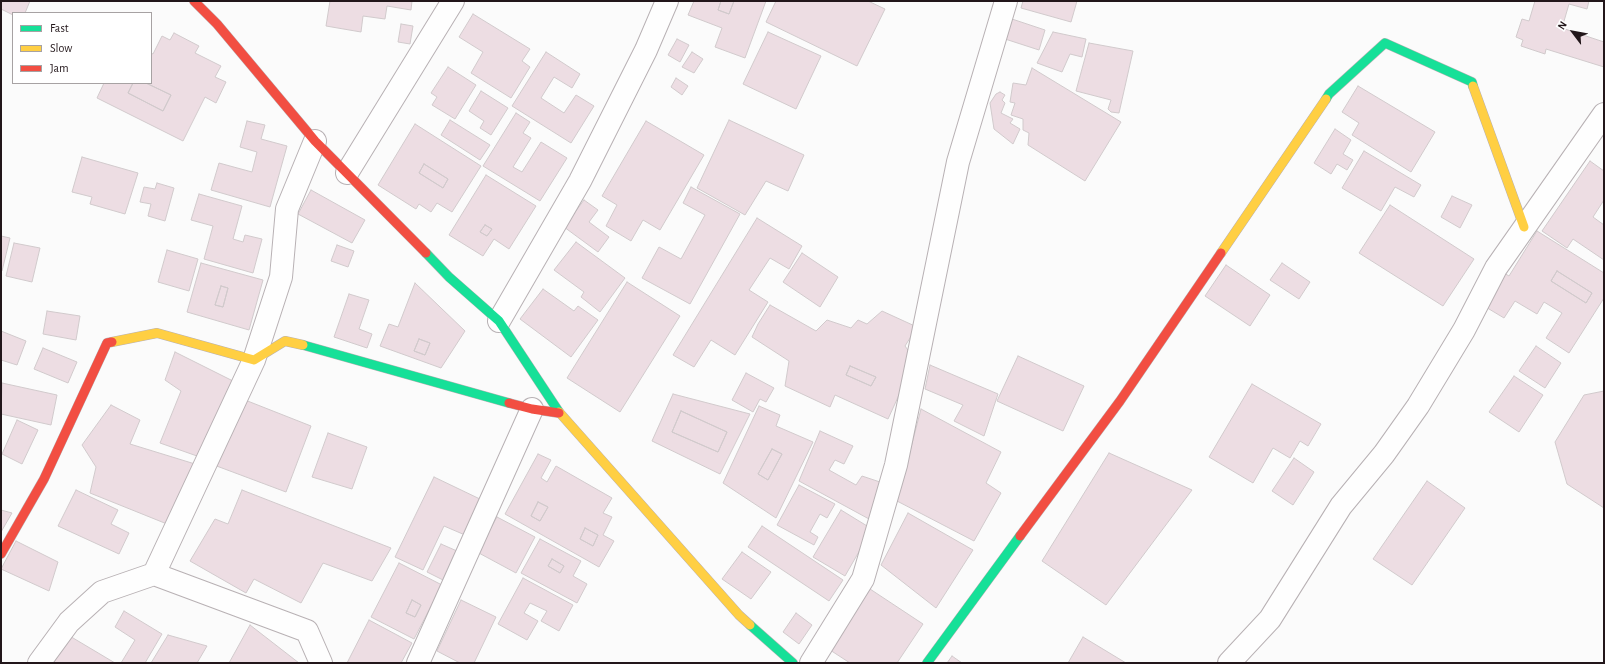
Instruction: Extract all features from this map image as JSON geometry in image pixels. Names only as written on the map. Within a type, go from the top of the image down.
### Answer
[{"type":"street","points":[[194,1],[217,24],[315,141],[449,277],[499,321],[559,413],[739,615],[793,663]]},
{"type":"street","points":[[346,173],[453,1]]},
{"type":"street","points":[[499,321],[580,180],[646,50],[667,1]]},
{"type":"street","points":[[811,663],[863,579],[896,465],[958,162],[1006,1]]},
{"type":"street","points":[[927,663],[1120,402],[1329,94],[1385,43],[1472,82],[1524,227]]},
{"type":"street","points":[[1229,663],[1270,619],[1341,506],[1384,454],[1418,406],[1464,330],[1496,268],[1604,114]]},
{"type":"street","points":[[154,574],[254,360],[281,277],[287,209],[315,141]]},
{"type":"street","points":[[1,554],[44,479],[107,343],[156,333],[254,360],[285,341],[532,409],[559,413]]},
{"type":"street","points":[[418,663],[532,409]]},
{"type":"street","points":[[39,663],[69,622],[102,592],[154,574],[307,631],[322,663]]},
{"type":"building","points":[[1,1],[30,1],[25,12],[12,12],[12,14],[1,9]]},
{"type":"building","points":[[330,1],[412,1],[411,10],[387,6],[385,19],[363,16],[361,32],[326,26]]},
{"type":"building","points":[[694,1],[721,1],[718,10],[729,14],[734,1],[766,1],[745,58],[715,47],[722,28],[688,15]]},
{"type":"building","points":[[721,1],[734,1],[729,14],[718,10]]},
{"type":"building","points":[[776,1],[868,1],[885,9],[857,66],[766,22]]},
{"type":"building","points":[[1023,1],[1077,1],[1071,22],[1021,8]]},
{"type":"building","points":[[1535,1],[1589,1],[1587,9],[1569,4],[1562,28],[1604,42],[1604,67],[1546,49],[1545,54],[1521,46],[1523,40],[1516,37],[1522,19],[1529,21]]},
{"type":"building","points":[[473,14],[530,49],[522,61],[530,67],[511,98],[471,73],[483,52],[459,37]]},
{"type":"building","points":[[1009,18],[1045,30],[1039,50],[1002,38]]},
{"type":"building","points":[[401,24],[413,26],[410,44],[398,42]]},
{"type":"building","points":[[768,32],[821,56],[796,109],[743,84]]},
{"type":"building","points":[[1053,32],[1086,39],[1082,57],[1070,54],[1062,72],[1037,63]]},
{"type":"building","points":[[174,33],[199,46],[195,53],[221,66],[215,77],[226,82],[216,103],[205,97],[183,141],[97,98],[104,84],[132,84],[128,93],[163,111],[171,95],[148,84],[152,84],[152,54],[162,36],[170,40]]},
{"type":"building","points":[[677,39],[689,45],[680,62],[668,55]]},
{"type":"building","points":[[1089,43],[1133,51],[1119,113],[1111,112],[1108,109],[1111,100],[1076,91]]},
{"type":"building","points":[[546,52],[580,74],[572,88],[554,77],[541,98],[564,113],[576,95],[594,106],[571,143],[512,106]]},
{"type":"building","points":[[692,52],[703,59],[694,73],[682,67]]},
{"type":"building","points":[[448,67],[476,85],[455,119],[432,105],[437,97],[431,93]]},
{"type":"building","points":[[1032,68],[1121,122],[1085,181],[1028,145],[1029,133],[1023,130],[1023,119],[1011,115],[1015,103],[1010,102],[1013,83],[1026,85]]},
{"type":"building","points":[[676,78],[688,86],[682,95],[671,87]]},
{"type":"building","points":[[132,84],[148,84],[171,95],[163,111],[128,93]]},
{"type":"building","points":[[1358,86],[1435,132],[1411,172],[1352,135],[1359,123],[1342,112]]},
{"type":"building","points":[[481,91],[508,108],[491,135],[480,128],[484,121],[469,111]]},
{"type":"building","points":[[1000,92],[1005,95],[1002,100],[1005,103],[1001,113],[1013,119],[1010,123],[1020,129],[1013,144],[994,129],[990,103],[996,94]]},
{"type":"building","points":[[516,113],[530,122],[523,133],[531,138],[513,167],[522,172],[541,142],[567,158],[540,201],[483,166]]},
{"type":"building","points":[[450,120],[490,145],[480,160],[441,135]]},
{"type":"building","points":[[729,120],[804,155],[788,191],[766,181],[745,215],[697,188]]},
{"type":"building","points":[[247,121],[265,125],[261,139],[287,146],[270,207],[211,190],[219,163],[252,172],[257,152],[240,147]]},
{"type":"building","points":[[646,121],[704,155],[660,230],[643,220],[631,241],[606,226],[617,205],[602,196]]},
{"type":"building","points":[[415,124],[481,166],[452,212],[437,203],[431,212],[419,204],[416,209],[378,185]],"holes":[[[424,164],[448,179],[443,188],[419,173]]]},
{"type":"building","points":[[1335,129],[1351,140],[1343,154],[1353,160],[1347,170],[1337,164],[1331,174],[1314,163]]},
{"type":"building","points":[[1364,151],[1421,185],[1414,197],[1395,187],[1381,211],[1342,188]]},
{"type":"building","points":[[82,157],[138,173],[125,214],[90,204],[92,197],[72,192]]},
{"type":"building","points":[[1590,161],[1604,171],[1604,200],[1593,217],[1604,225],[1604,260],[1573,239],[1567,248],[1542,231]]},
{"type":"building","points":[[424,164],[448,179],[443,188],[419,173]]},
{"type":"building","points":[[486,175],[536,206],[509,249],[494,239],[483,256],[449,235]],"holes":[[[485,225],[492,229],[487,236],[480,232]]]},
{"type":"building","points":[[157,183],[174,188],[165,221],[148,216],[151,204],[140,202],[144,187],[155,189]]},
{"type":"building","points":[[691,187],[740,214],[690,304],[642,278],[659,247],[681,259],[705,215],[683,203]]},
{"type":"building","points":[[311,190],[365,220],[352,243],[298,214]]},
{"type":"building","points":[[199,194],[242,206],[233,239],[243,242],[245,235],[262,239],[253,273],[204,259],[213,226],[191,220]]},
{"type":"building","points":[[1452,196],[1472,205],[1460,228],[1441,217]]},
{"type":"building","points":[[584,200],[598,210],[589,222],[609,237],[598,252],[564,227]]},
{"type":"building","points":[[1390,205],[1474,259],[1443,306],[1359,253]]},
{"type":"building","points":[[757,218],[802,246],[789,269],[770,258],[749,290],[768,302],[735,355],[711,340],[694,367],[673,355]]},
{"type":"building","points":[[485,225],[492,229],[487,236],[480,232]]},
{"type":"building","points":[[1537,231],[1604,273],[1604,298],[1569,353],[1546,338],[1562,313],[1544,302],[1537,314],[1515,301],[1504,318],[1484,306],[1504,273],[1509,276]],"holes":[[[1557,271],[1592,293],[1586,303],[1551,281]]]},
{"type":"building","points":[[1,236],[10,238],[2,271],[1,271]]},
{"type":"building","points":[[576,242],[625,278],[600,312],[581,297],[584,292],[554,270]]},
{"type":"building","points":[[14,243],[40,248],[32,282],[6,276]]},
{"type":"building","points":[[337,245],[354,251],[348,267],[331,261]]},
{"type":"building","points":[[167,250],[198,259],[189,291],[158,282]]},
{"type":"building","points":[[802,253],[838,277],[820,307],[783,282]]},
{"type":"building","points":[[201,263],[263,280],[249,330],[187,312]],"holes":[[[221,286],[228,288],[223,307],[215,305]]]},
{"type":"building","points":[[1282,263],[1310,282],[1299,299],[1270,280]]},
{"type":"building","points":[[1226,265],[1270,295],[1250,326],[1205,296]]},
{"type":"building","points":[[1557,271],[1592,293],[1586,303],[1551,281]]},
{"type":"building","points":[[627,282],[680,316],[620,412],[567,378]]},
{"type":"building","points":[[415,283],[465,331],[441,368],[380,346],[389,324],[398,327]],"holes":[[[419,339],[430,343],[425,355],[414,351]]]},
{"type":"building","points":[[221,286],[228,288],[223,307],[215,305]]},
{"type":"building","points":[[543,289],[574,311],[578,306],[598,320],[571,357],[520,319]]},
{"type":"building","points":[[349,294],[369,300],[359,329],[372,334],[367,348],[334,337]]},
{"type":"building","points":[[770,305],[816,331],[827,320],[851,328],[858,320],[867,324],[882,311],[917,327],[905,346],[915,360],[888,419],[835,395],[830,407],[785,386],[789,361],[752,337]],"holes":[[[850,366],[876,377],[871,386],[846,375]]]},
{"type":"building","points":[[47,311],[80,316],[76,340],[43,334]]},
{"type":"building","points":[[1,331],[26,341],[17,365],[1,360]]},
{"type":"building","points":[[419,339],[430,343],[425,355],[414,351]]},
{"type":"building","points":[[1536,346],[1561,363],[1545,388],[1519,371]]},
{"type":"building","points":[[43,348],[77,362],[68,383],[34,369]]},
{"type":"building","points":[[175,352],[235,382],[197,456],[160,443],[181,391],[165,380]]},
{"type":"building","points":[[1018,356],[1084,386],[1063,431],[997,401]]},
{"type":"building","points":[[930,365],[998,394],[984,436],[954,421],[963,405],[925,389]]},
{"type":"building","points":[[850,366],[876,377],[871,386],[846,375]]},
{"type":"building","points":[[746,373],[774,388],[766,402],[760,399],[753,412],[732,400]]},
{"type":"building","points":[[1514,376],[1543,395],[1519,432],[1489,412]]},
{"type":"building","points":[[2,383],[57,395],[51,425],[1,414]]},
{"type":"building","points":[[1252,384],[1321,424],[1308,446],[1300,441],[1290,458],[1273,448],[1253,483],[1209,457]]},
{"type":"building","points":[[1604,391],[1604,508],[1567,484],[1555,442],[1584,395]]},
{"type":"building","points":[[673,394],[750,414],[720,474],[652,441]],"holes":[[[681,411],[727,432],[718,452],[672,432]]]},
{"type":"building","points":[[245,400],[311,426],[286,492],[214,465]]},
{"type":"building","points":[[111,405],[140,420],[130,444],[195,464],[167,524],[90,493],[96,467],[82,445]]},
{"type":"building","points":[[759,406],[780,415],[776,426],[813,442],[776,518],[723,483]],"holes":[[[772,449],[782,454],[768,480],[758,474]]]},
{"type":"building","points":[[921,409],[1001,452],[986,483],[1001,493],[974,541],[897,501]]},
{"type":"building","points":[[681,411],[727,432],[718,452],[672,432]]},
{"type":"building","points":[[17,420],[38,430],[22,464],[2,454]]},
{"type":"building","points":[[820,431],[853,446],[844,464],[835,460],[829,470],[856,485],[862,476],[880,482],[869,519],[799,481]]},
{"type":"building","points":[[328,433],[367,447],[352,489],[312,477]]},
{"type":"building","points":[[772,449],[782,454],[768,480],[758,474]]},
{"type":"building","points":[[1109,453],[1192,490],[1106,605],[1042,561]]},
{"type":"building","points":[[538,454],[551,460],[541,478],[547,482],[556,466],[612,498],[603,513],[612,517],[603,535],[614,541],[599,567],[505,514]],"holes":[[[538,502],[548,507],[540,521],[531,516]],[[585,528],[598,535],[593,546],[580,539]]]},
{"type":"building","points":[[1294,458],[1314,472],[1293,505],[1272,491]]},
{"type":"building","points":[[434,477],[482,500],[465,535],[444,526],[423,570],[395,557]]},
{"type":"building","points":[[1427,481],[1465,508],[1412,585],[1373,559]]},
{"type":"building","points":[[799,485],[835,504],[827,518],[820,514],[810,532],[818,537],[814,545],[777,525]]},
{"type":"building","points":[[76,490],[118,510],[111,524],[129,533],[119,554],[58,526]]},
{"type":"building","points":[[242,490],[391,548],[372,581],[323,563],[301,603],[254,579],[246,593],[190,561],[215,519],[228,524]]},
{"type":"building","points":[[538,502],[548,507],[540,521],[531,516]]},
{"type":"building","points":[[1,510],[12,513],[1,532]]},
{"type":"building","points":[[841,510],[872,529],[845,576],[813,557]]},
{"type":"building","points":[[908,513],[973,550],[936,608],[881,565]]},
{"type":"building","points":[[497,517],[535,537],[516,573],[477,552]]},
{"type":"building","points":[[762,526],[843,580],[829,601],[748,547]]},
{"type":"building","points":[[585,528],[598,535],[593,546],[580,539]]},
{"type":"building","points":[[540,539],[581,561],[573,576],[587,584],[577,603],[521,573]],"holes":[[[552,559],[564,566],[560,573],[548,566]]]},
{"type":"building","points":[[16,541],[58,562],[49,591],[1,569]]},
{"type":"building","points":[[441,544],[457,551],[443,580],[427,572]]},
{"type":"building","points":[[742,552],[771,572],[751,599],[722,579]]},
{"type":"building","points":[[552,559],[564,566],[560,573],[548,566]]},
{"type":"building","points":[[399,563],[442,585],[414,639],[371,617]],"holes":[[[412,600],[421,605],[415,617],[406,613]]]},
{"type":"building","points":[[523,578],[573,605],[559,631],[541,621],[547,611],[530,603],[524,613],[538,621],[527,640],[498,624]]},
{"type":"building","points":[[870,589],[923,624],[897,663],[850,663],[830,650]]},
{"type":"building","points":[[412,600],[421,605],[415,617],[406,613]]},
{"type":"building","points":[[461,600],[496,617],[474,663],[460,663],[437,651]]},
{"type":"building","points":[[124,611],[162,634],[145,663],[121,663],[135,640],[115,627]]},
{"type":"building","points":[[796,613],[812,625],[799,644],[783,632]]},
{"type":"building","points":[[369,620],[412,643],[401,663],[347,663]]},
{"type":"building","points":[[250,625],[299,663],[229,663]]},
{"type":"building","points":[[63,632],[115,663],[44,663]]},
{"type":"building","points":[[168,635],[207,646],[197,663],[151,663]]},
{"type":"building","points":[[1083,637],[1126,663],[1068,663]]},
{"type":"building","points":[[952,656],[962,663],[947,663]]},
{"type":"traffic: fast","points":[[1326,99],[1329,94],[1385,43],[1472,82],[1473,86]]},
{"type":"traffic: fast","points":[[426,253],[449,277],[499,321],[559,412]]},
{"type":"traffic: fast","points":[[303,345],[509,403]]},
{"type":"traffic: fast","points":[[927,663],[1020,536]]},
{"type":"traffic: fast","points":[[750,625],[793,663]]},
{"type":"traffic: slow","points":[[1473,86],[1524,227]]},
{"type":"traffic: slow","points":[[1221,253],[1326,99]]},
{"type":"traffic: slow","points":[[112,342],[157,333],[254,360],[285,341],[303,345]]},
{"type":"traffic: slow","points":[[559,412],[739,615],[750,625]]},
{"type":"traffic: jam","points":[[194,1],[217,24],[315,141],[426,253]]},
{"type":"traffic: jam","points":[[1020,536],[1120,401],[1221,253]]},
{"type":"traffic: jam","points":[[1,554],[44,479],[107,343],[112,342]]},
{"type":"traffic: jam","points":[[509,403],[532,409],[559,413]]}]
